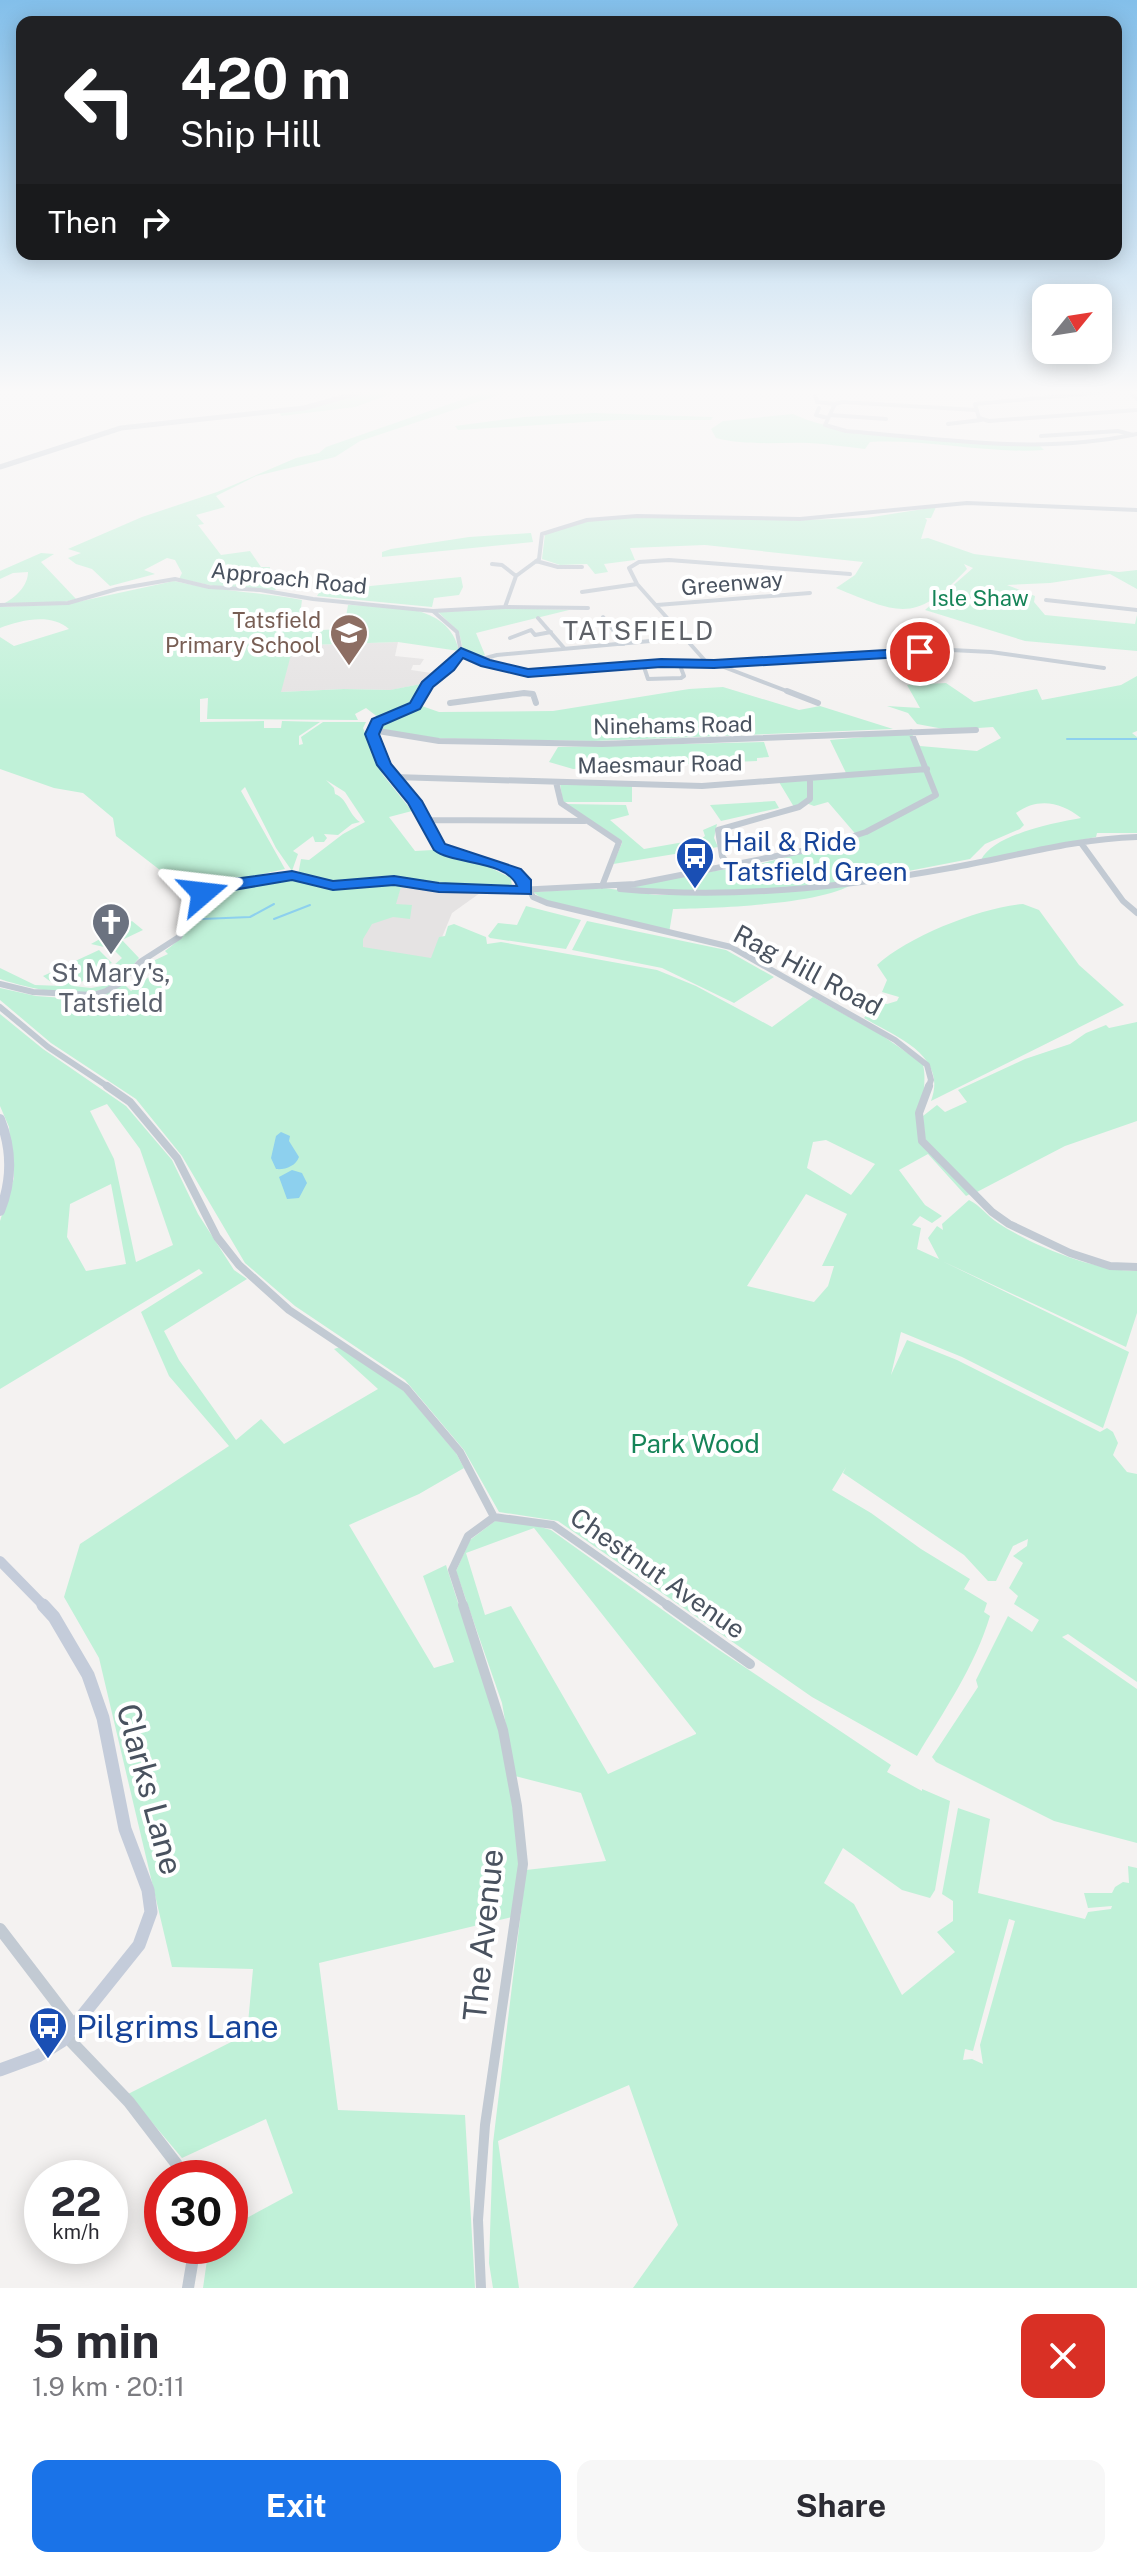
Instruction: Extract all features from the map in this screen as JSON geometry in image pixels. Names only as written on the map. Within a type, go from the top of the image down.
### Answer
[{"type":"main road","points":[[0,1119],[4,1128],[9,1177],[0,1211]]},
{"type":"main road","name":"Clarks Lane","points":[[0,1561],[54,1617],[88,1675],[103,1718],[125,1829],[150,1902],[150,1920],[139,1945],[70,2031],[38,2056],[0,2070]]},
{"type":"street","points":[[505,607],[516,576],[536,561],[542,534],[587,520],[637,516],[833,518],[967,503],[1137,510]]},
{"type":"street","points":[[818,703],[711,664],[683,638],[637,584],[629,568],[653,560],[850,574]]},
{"type":"street","points":[[536,561],[558,567],[582,567]]},
{"type":"street","points":[[492,564],[502,565],[516,576]]},
{"type":"street","name":"Approach Road","points":[[0,605],[68,603],[117,589],[175,579],[223,589],[260,590],[325,601],[433,611],[505,607],[588,608]]},
{"type":"street","points":[[582,592],[637,584]]},
{"type":"street","name":"Greenway","points":[[657,605],[810,593]]},
{"type":"street","points":[[1046,600],[1137,610]]},
{"type":"street","points":[[433,611],[457,632],[461,652],[451,666],[427,684],[415,706],[380,720],[372,730],[384,765],[415,801],[442,849],[463,857],[480,858],[516,873],[528,891]]},
{"type":"street","points":[[603,617],[624,644]]},
{"type":"street","points":[[538,618],[564,648]]},
{"type":"street","points":[[510,638],[531,630],[532,636],[551,632]]},
{"type":"street","points":[[478,660],[488,656],[683,638]]},
{"type":"street","points":[[461,652],[521,678],[643,664],[711,664],[972,650],[1104,668]]},
{"type":"street","points":[[643,664],[648,679],[653,680],[681,678],[684,676],[679,663]]},
{"type":"street","points":[[521,678],[522,692]]},
{"type":"street","points":[[450,703],[477,702],[522,692],[533,694],[536,703]]},
{"type":"street","name":"Ninehams Road","points":[[372,730],[412,740],[456,743],[596,744],[976,730]]},
{"type":"street","points":[[0,984],[33,992],[93,995],[106,991],[119,984],[140,962],[179,937],[202,894],[239,882],[292,876],[333,885],[394,880],[439,888],[528,891],[680,877],[805,851],[866,832],[937,793],[911,732]]},
{"type":"street","name":"Maesmaur Road","points":[[394,777],[702,786],[927,769]]},
{"type":"street","points":[[729,866],[722,856],[718,830],[799,807],[810,799],[810,778]]},
{"type":"street","points":[[556,782],[561,803],[619,842],[602,886]]},
{"type":"street","points":[[426,820],[585,821]]},
{"type":"street","points":[[602,886],[680,894],[856,885],[1040,848],[1105,838],[1137,837]]},
{"type":"street","points":[[1081,843],[1123,901],[1137,913]]},
{"type":"street","name":"Rag Hill Road","points":[[528,891],[539,900],[560,907],[731,947],[905,1046],[927,1065],[931,1080],[919,1113],[922,1141],[992,1212],[1009,1224],[1070,1253],[1110,1266],[1137,1267]]},
{"type":"street","points":[[0,1007],[48,1047],[130,1102],[177,1158],[217,1237],[239,1265],[289,1310],[406,1388],[460,1452],[494,1517]]},
{"type":"street","name":"Chestnut Avenue","points":[[494,1517],[553,1525],[750,1664]]},
{"type":"street","name":"The Avenue","points":[[481,2288],[478,2220],[487,2111],[523,1864],[517,1804],[503,1730],[452,1570],[468,1536],[494,1517]]},
{"type":"street","points":[[0,1929],[70,2031],[173,2160]]},
{"type":"street","points":[[188,2288],[192,2264]]},
{"type":"shaded area","name":"Tatsfield Primary School","points":[[307,639],[308,645],[398,642],[395,656],[424,659],[420,665],[413,665],[411,670],[438,674],[426,683],[391,690],[280,692],[295,640]]},
{"type":"shaded area","points":[[401,886],[480,893],[452,913],[433,959],[360,948],[362,935],[370,924],[395,905]]},
{"type":"green space","points":[[200,498],[217,498],[225,507],[196,515],[204,524],[198,525],[221,555],[250,551],[261,567],[270,567],[269,578],[276,590],[225,588],[179,579],[182,573],[175,560],[167,558],[144,570],[155,574],[110,586],[92,569],[68,558],[81,553],[68,549],[142,517]]},
{"type":"green space","name":"Isle Shaw","points":[[936,507],[931,518],[925,518],[921,539],[928,538],[974,554],[1119,572],[1137,570],[1137,589],[1110,574],[1050,583],[1007,585],[1035,596],[1034,602],[1045,615],[1135,624],[1137,615],[1137,651],[1025,641],[925,610],[973,568],[964,564],[967,569],[934,599],[906,609],[876,604],[836,588],[855,575],[863,562],[705,545],[630,548],[635,560],[604,564],[608,572],[595,574],[587,564],[560,565],[542,559],[545,534],[589,521],[636,517],[866,518]]},
{"type":"green space","points":[[531,533],[533,542],[382,557],[382,552],[391,549],[469,537]]},
{"type":"green space","points":[[41,553],[54,554],[41,562],[76,599],[3,604],[20,591],[28,572],[13,573],[0,579],[0,571]]},
{"type":"green space","points":[[461,577],[463,587],[459,595],[434,598],[432,607],[317,596],[320,591]]},
{"type":"green space","points":[[174,581],[302,600],[298,631],[344,629],[348,605],[414,610],[443,623],[453,635],[459,651],[398,642],[308,645],[306,639],[295,640],[281,692],[390,690],[426,683],[413,705],[379,718],[366,708],[355,714],[358,720],[207,719],[208,698],[200,699],[200,722],[264,721],[264,728],[281,728],[282,721],[320,722],[299,736],[299,745],[303,744],[301,737],[323,722],[366,722],[363,728],[383,775],[412,811],[389,817],[415,851],[433,850],[455,859],[485,865],[511,878],[512,887],[477,887],[382,876],[335,882],[298,875],[301,859],[309,860],[343,834],[365,822],[345,792],[326,780],[360,822],[338,835],[324,834],[327,838],[324,842],[315,842],[313,836],[293,851],[298,854],[292,871],[276,848],[245,787],[241,791],[285,869],[187,891],[116,836],[113,818],[83,793],[54,788],[0,769],[0,637],[14,646],[69,629],[45,620],[0,628],[0,607],[68,604]]},
{"type":"green space","points":[[507,608],[569,610],[476,633],[485,655],[479,658],[464,654],[459,632],[438,612]]},
{"type":"green space","points":[[1137,676],[1137,731],[1132,733],[1137,737],[1137,833],[1097,833],[1096,837],[981,860],[998,843],[1011,837],[1081,818],[1066,808],[1041,803],[1016,813],[1024,825],[1020,829],[985,844],[970,859],[857,881],[843,889],[797,900],[673,909],[669,933],[544,900],[533,892],[604,888],[656,895],[710,895],[614,886],[755,865],[859,838],[828,802],[814,806],[803,802],[794,807],[779,782],[848,777],[830,740],[911,733],[920,746],[977,751],[1001,738],[993,727],[949,730],[917,724],[908,713],[887,706],[920,708],[907,685],[946,683],[974,702],[1037,689],[1042,700],[1121,685]]},
{"type":"green space","points":[[723,687],[799,710],[820,706],[893,729],[594,741],[415,738],[379,729],[384,721],[419,705],[439,712],[553,711],[689,689]]},
{"type":"green space","points":[[764,742],[769,757],[757,758],[757,761],[573,769],[549,762],[558,747]]},
{"type":"green space","points":[[560,784],[632,786],[632,802],[563,802]]},
{"type":"green space","points":[[775,801],[779,808],[721,821],[710,805]]},
{"type":"green space","points":[[565,804],[626,805],[629,815],[610,820],[644,849],[701,839],[705,836],[703,830],[717,824],[714,838],[718,847],[613,864],[621,840]]},
{"type":"green space","name":"Park Wood","points":[[289,878],[319,884],[378,881],[421,886],[420,889],[401,887],[396,904],[412,905],[410,919],[393,917],[372,924],[363,939],[363,947],[431,958],[439,937],[445,936],[448,926],[454,924],[486,937],[487,944],[501,942],[657,970],[696,986],[772,1027],[813,997],[880,1034],[922,1063],[924,1087],[918,1138],[970,1194],[966,1196],[928,1154],[899,1170],[925,1205],[942,1216],[932,1223],[920,1216],[912,1225],[921,1228],[917,1249],[939,1259],[928,1238],[937,1226],[943,1230],[942,1224],[969,1200],[998,1223],[1046,1248],[1102,1267],[1137,1271],[1137,1313],[1126,1347],[942,1261],[1129,1352],[1103,1428],[962,1357],[901,1332],[891,1375],[907,1340],[957,1360],[1100,1432],[1107,1428],[1113,1432],[1118,1443],[1113,1455],[1127,1472],[1137,1474],[1137,1682],[1068,1634],[1062,1637],[1137,1689],[1137,1843],[1054,1821],[936,1762],[932,1757],[978,1687],[976,1680],[1008,1616],[1032,1632],[1039,1620],[1014,1604],[1018,1596],[1009,1588],[1023,1563],[1013,1556],[1027,1546],[1028,1539],[1013,1546],[996,1581],[988,1581],[964,1555],[843,1473],[846,1467],[832,1490],[970,1579],[964,1589],[987,1603],[984,1612],[990,1616],[976,1653],[917,1756],[812,1697],[558,1521],[499,1512],[464,1450],[405,1380],[295,1306],[245,1263],[182,1156],[136,1099],[51,1043],[0,1000],[0,988],[36,996],[93,1000],[124,984],[131,991],[160,968],[153,961],[168,954],[165,951],[181,936],[209,899],[230,888]],"holes":[[[826,1140],[875,1164],[851,1195],[807,1168],[813,1142]],[[806,1194],[847,1214],[822,1266],[834,1266],[828,1286],[814,1302],[747,1286]]]},
{"type":"green space","points":[[1023,904],[1039,910],[1079,965],[1124,1005],[931,1101],[934,1085],[926,1060],[904,1040],[864,1018],[877,1002],[887,1004],[897,1001],[899,997],[882,992],[887,980],[877,965],[907,944],[946,925],[987,911]]},
{"type":"green space","points":[[526,906],[581,920],[566,949],[488,936],[498,923],[517,925]]},
{"type":"green space","points":[[132,921],[143,930],[122,940],[139,958],[121,980],[106,988],[92,992],[60,992],[0,979],[0,968],[35,985],[63,986],[61,982],[55,985],[43,976],[99,950],[112,963],[90,970],[93,976],[73,986],[91,988],[108,985],[104,974],[122,958],[113,949],[91,944]]},
{"type":"green space","points":[[587,921],[726,950],[774,977],[734,1003],[662,968],[572,950]]},
{"type":"green space","points":[[0,1014],[43,1049],[126,1106],[172,1160],[198,1214],[234,1270],[247,1279],[164,1331],[179,1360],[236,1440],[261,1419],[284,1444],[378,1389],[334,1349],[340,1347],[403,1390],[456,1453],[464,1468],[419,1494],[349,1525],[434,1668],[454,1662],[423,1576],[446,1565],[504,1747],[520,1859],[512,1917],[319,1963],[338,2110],[465,2115],[475,2288],[203,2288],[206,2264],[248,2264],[248,2217],[293,2193],[266,2119],[182,2158],[128,2094],[247,2034],[253,1969],[172,1967],[99,1658],[64,1597],[80,1544],[229,1446],[169,1376],[141,1312],[203,1273],[199,1269],[0,1389],[0,1221],[14,1178],[9,1127],[0,1106]],"holes":[[[107,1104],[140,1149],[173,1245],[136,1262],[114,1159],[90,1111]],[[111,1184],[126,1264],[86,1271],[67,1237],[70,1204]]]},
{"type":"green space","points":[[1137,1022],[1137,1121],[1065,1146],[975,1193],[925,1139],[923,1116],[937,1105],[945,1112],[967,1102],[958,1090],[1025,1059],[1070,1044],[1106,1025],[1109,1028]]},
{"type":"green space","points":[[495,1521],[530,1524],[551,1530],[713,1646],[891,1765],[887,1772],[922,1791],[950,1801],[935,1890],[930,1898],[902,1890],[843,1848],[824,1883],[854,1904],[902,1995],[955,1952],[937,1932],[953,1921],[953,1901],[942,1894],[958,1808],[990,1819],[978,1893],[1085,1919],[1088,1912],[1111,1909],[1112,1906],[1088,1908],[1084,1893],[1112,1893],[1123,1882],[1129,1883],[1128,1866],[1137,1868],[1137,2288],[633,2288],[678,2225],[629,2085],[498,2141],[519,2288],[493,2288],[489,2263],[493,2143],[526,1870],[606,1861],[581,1793],[515,1776],[502,1703],[456,1571],[470,1540]],"holes":[[[534,1528],[696,1733],[696,1734],[608,1774],[511,1606],[485,1615],[466,1553]],[[1009,1919],[1015,1921],[980,2045],[983,2064],[972,2059],[963,2060],[965,2049],[973,2051]]]},
{"type":"water","points":[[281,1132],[290,1136],[289,1141],[299,1157],[290,1167],[276,1169],[271,1158],[276,1136]]},
{"type":"water","points":[[292,1170],[302,1173],[307,1183],[299,1198],[287,1199],[279,1177]]},
{"type":"waterway","points":[[1067,739],[1137,739]]},
{"type":"waterway","points":[[202,919],[250,917],[274,904]]},
{"type":"waterway","points":[[274,919],[310,905]]},
{"type":"place","name":"Tatsfield Primary School","points":[[349,667]]},
{"type":"place","name":"Hail & Ride Tatsfield Green","points":[[695,890]]},
{"type":"place","name":"St Mary's, Tatsfield","points":[[111,956]]},
{"type":"place","name":"Pilgrims Lane","points":[[48,2060]]},
{"type":"district","name":"TATSFIELD","points":[[639,630]]},
{"type":"route","points":[[203,893],[226,884],[292,876],[333,885],[394,880],[439,888],[525,891],[523,880],[516,873],[480,858],[463,857],[439,847],[415,801],[384,765],[372,734],[377,722],[415,706],[427,684],[449,667],[461,652],[485,663],[523,673],[564,673],[661,663],[714,664],[920,652]]}]
